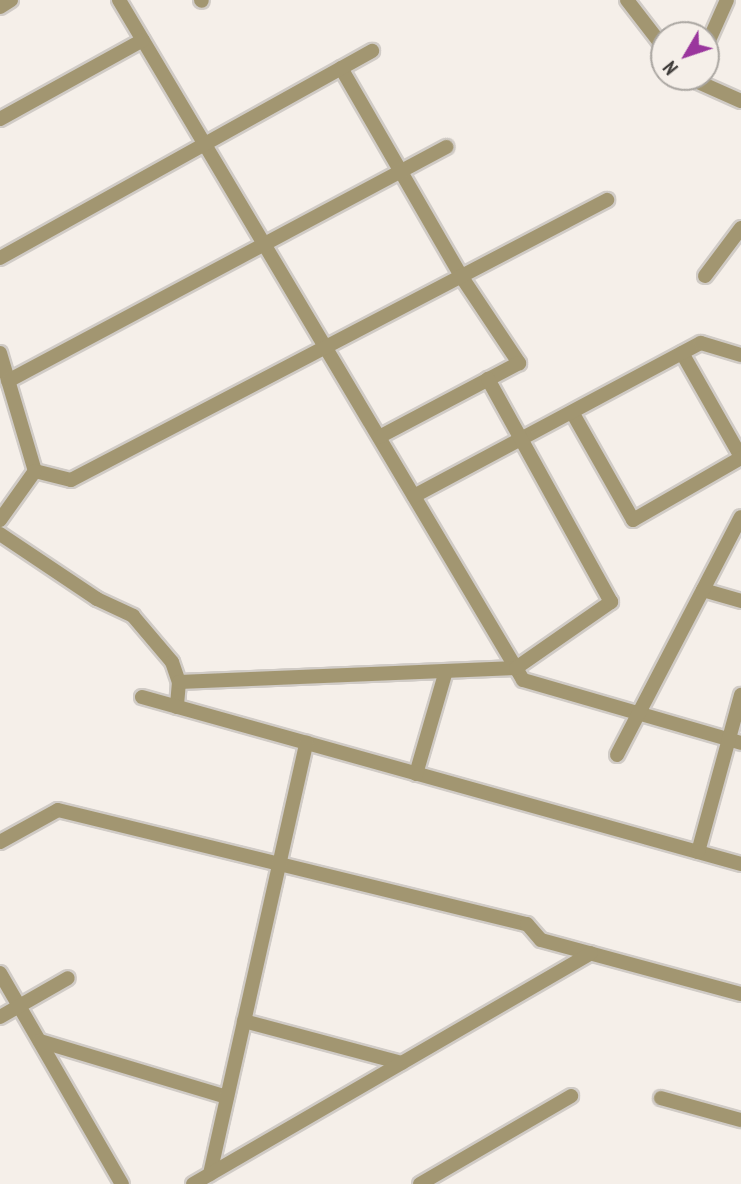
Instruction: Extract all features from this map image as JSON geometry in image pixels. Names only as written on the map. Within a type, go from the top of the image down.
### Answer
[{"type":"street","points":[[0,6],[11,0]]},
{"type":"street","points":[[119,0],[523,680],[735,741]]},
{"type":"street","points":[[627,0],[650,30]]},
{"type":"street","points":[[718,21],[727,0]]},
{"type":"street","points":[[0,119],[143,40]]},
{"type":"street","points":[[0,258],[372,51]]},
{"type":"street","points":[[341,68],[461,276],[519,363],[379,437]]},
{"type":"street","points":[[718,91],[741,101]]},
{"type":"street","points":[[8,381],[446,147]]},
{"type":"street","points":[[35,471],[71,480],[607,200]]},
{"type":"street","points":[[705,276],[741,228]]},
{"type":"street","points":[[414,496],[701,343],[741,355]]},
{"type":"street","points":[[0,353],[35,471]]},
{"type":"street","points":[[572,412],[633,520],[741,458],[682,353]]},
{"type":"street","points":[[179,682],[516,668],[611,602],[488,379]]},
{"type":"street","points":[[0,520],[35,471]]},
{"type":"street","points":[[617,755],[741,517]]},
{"type":"street","points":[[0,534],[97,599],[133,616],[172,662],[179,682],[177,707]]},
{"type":"street","points":[[703,590],[741,601]]},
{"type":"street","points":[[416,774],[446,671]]},
{"type":"street","points":[[698,852],[735,741],[741,695]]},
{"type":"street","points":[[142,697],[741,864]]},
{"type":"street","points":[[210,1174],[306,743]]},
{"type":"street","points":[[0,842],[58,810],[527,924],[541,940],[741,994]]},
{"type":"street","points":[[193,1184],[591,953]]},
{"type":"street","points":[[0,973],[122,1184]]},
{"type":"street","points":[[0,1017],[68,978]]},
{"type":"street","points":[[244,1021],[402,1063]]},
{"type":"street","points":[[40,1041],[227,1097]]},
{"type":"street","points":[[422,1184],[570,1096]]},
{"type":"street","points":[[661,1098],[741,1120]]}]
